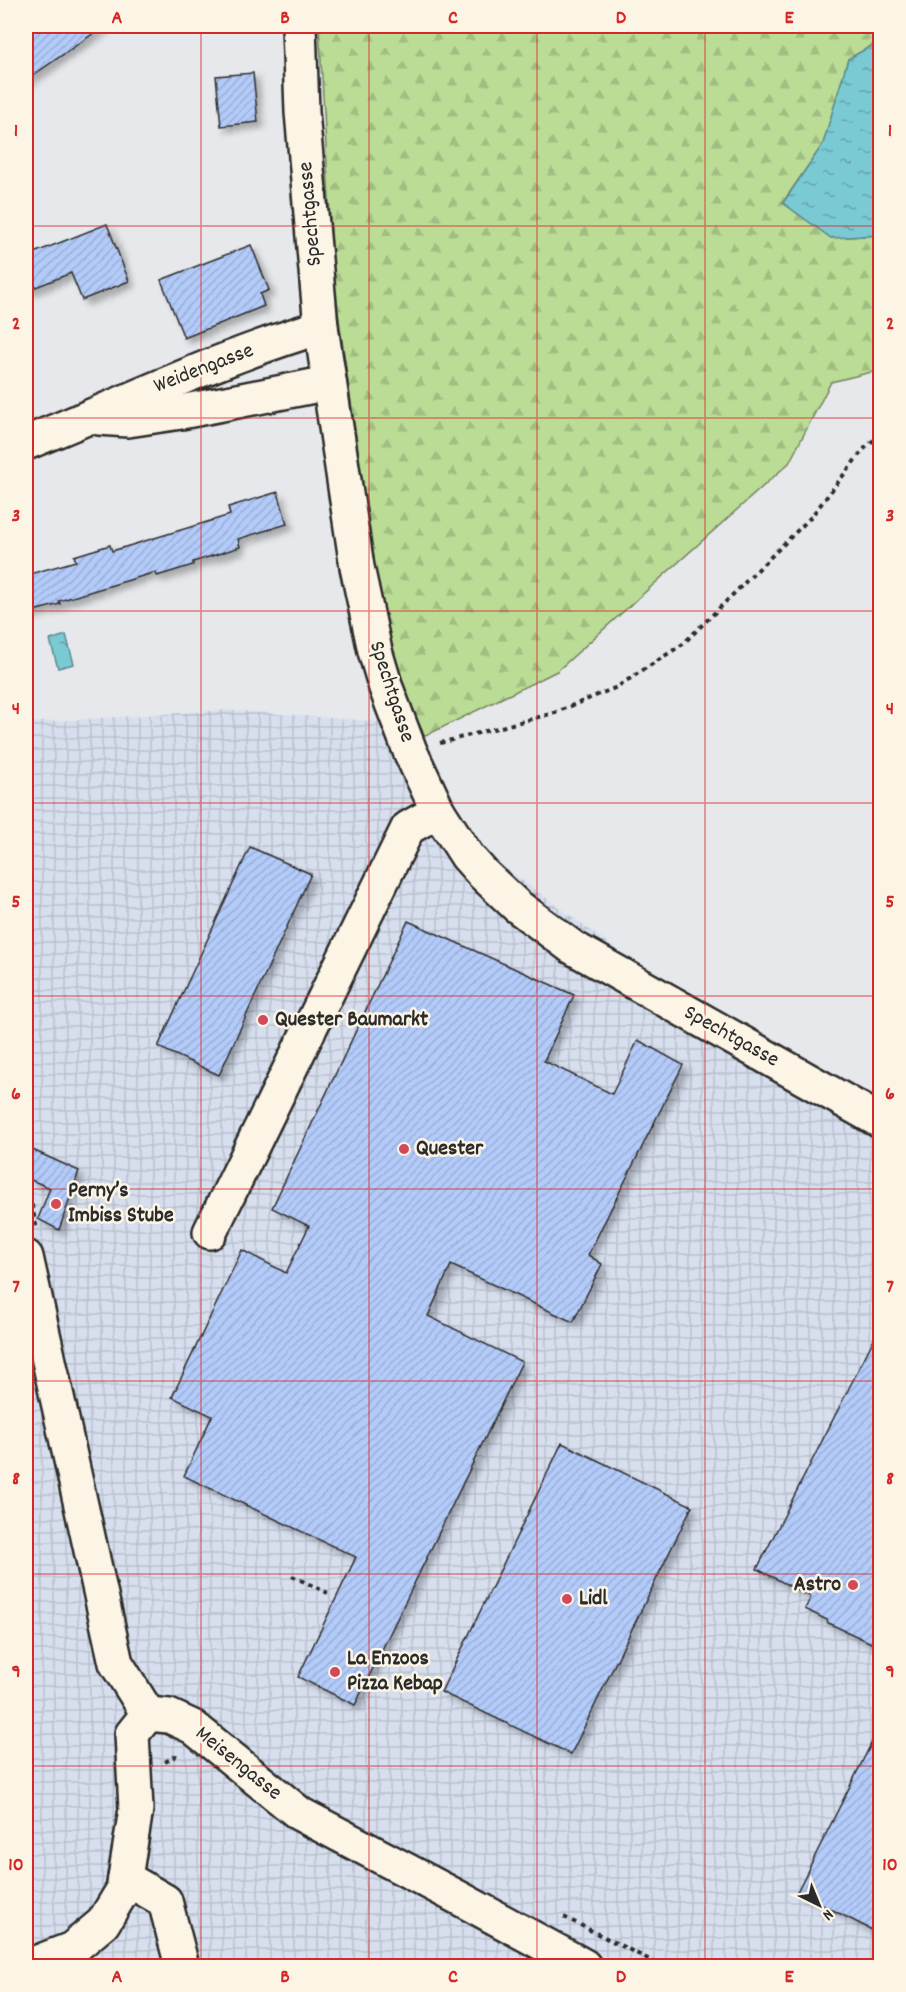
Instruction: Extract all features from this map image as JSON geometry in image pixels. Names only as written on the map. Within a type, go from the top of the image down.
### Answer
[{"type":"street","name":"Spechtgasse","points":[[299,26],[302,112],[321,327],[357,567],[386,688],[410,751],[438,811],[466,856],[483,874],[517,906],[572,947],[880,1121]]},
{"type":"street","name":"Weidengasse","points":[[26,443],[135,396],[290,335],[321,327]]},
{"type":"street","name":"Weidengasse","points":[[88,418],[128,420],[182,412],[329,383]]},
{"type":"street","points":[[210,1232],[408,828],[438,811]]},
{"type":"street","points":[[27,1966],[72,1949],[103,1923],[123,1890],[136,1809],[132,1734],[148,1714],[116,1663],[32,1249]]},
{"type":"street","name":"Meisengasse","points":[[148,1714],[170,1716],[194,1727],[300,1814],[584,1966]]},
{"type":"street","points":[[125,1878],[165,1901],[182,1966]]},
{"type":"path","points":[[410,751],[554,713],[617,687],[682,644],[811,517],[863,450],[880,434]]},
{"type":"path","points":[[26,1178],[32,1249]]},
{"type":"path","points":[[292,1576],[328,1593]]},
{"type":"path","points":[[555,1912],[662,1966]]},
{"type":"shaded area","points":[[225,710],[411,724],[449,801],[487,855],[656,978],[880,1102],[880,1966],[26,1966],[26,723]]},
{"type":"green space","points":[[319,26],[880,26],[880,41],[848,59],[823,144],[783,202],[831,238],[880,235],[880,370],[831,382],[789,463],[557,671],[425,736],[399,685],[376,574],[334,285]]},
{"type":"water","points":[[880,41],[880,235],[831,238],[783,203],[823,144],[848,59]]},
{"type":"water","points":[[66,635],[74,664],[58,668],[50,640]]},
{"type":"building","points":[[26,26],[104,26],[26,80]]},
{"type":"building","points":[[253,73],[258,122],[221,126],[216,76]]},
{"type":"building","points":[[107,224],[129,281],[82,300],[71,273],[26,291],[26,256]]},
{"type":"building","points":[[251,245],[269,290],[260,294],[264,306],[184,338],[161,280]]},
{"type":"building","points":[[278,492],[287,524],[238,539],[240,547],[193,562],[193,565],[157,576],[156,572],[26,613],[26,575],[76,561],[74,556],[110,545],[112,551],[230,515],[228,507]]},
{"type":"building","points":[[250,847],[311,874],[219,1075],[158,1047]]},
{"type":"building","points":[[408,921],[574,995],[544,1061],[612,1094],[638,1040],[683,1065],[588,1255],[602,1264],[573,1322],[451,1265],[428,1316],[522,1362],[355,1705],[298,1677],[356,1557],[184,1476],[212,1416],[172,1397],[242,1250],[286,1273],[309,1226],[272,1208]]},
{"type":"building","name":"Perny’s Imbiss Stube","points":[[26,1147],[79,1171],[59,1230],[38,1219],[50,1188],[31,1180]]},
{"type":"building","points":[[880,1327],[880,1647],[828,1623],[827,1620],[805,1609],[811,1597],[757,1569]]},
{"type":"building","name":"Lidl","points":[[562,1443],[692,1506],[571,1754],[441,1692]]},
{"type":"building","points":[[880,1726],[880,1934],[797,1892]]},
{"type":"place","name":"Quester Baumarkt","points":[[263,1020]]},
{"type":"place","name":"Quester","points":[[404,1149]]},
{"type":"place","name":"Perny’s Imbiss Stube","points":[[56,1204]]},
{"type":"place","name":"Astro","points":[[853,1585]]},
{"type":"place","name":"Lidl","points":[[567,1599]]},
{"type":"place","name":"La Enzoos Pizza Kebap","points":[[335,1672]]}]
